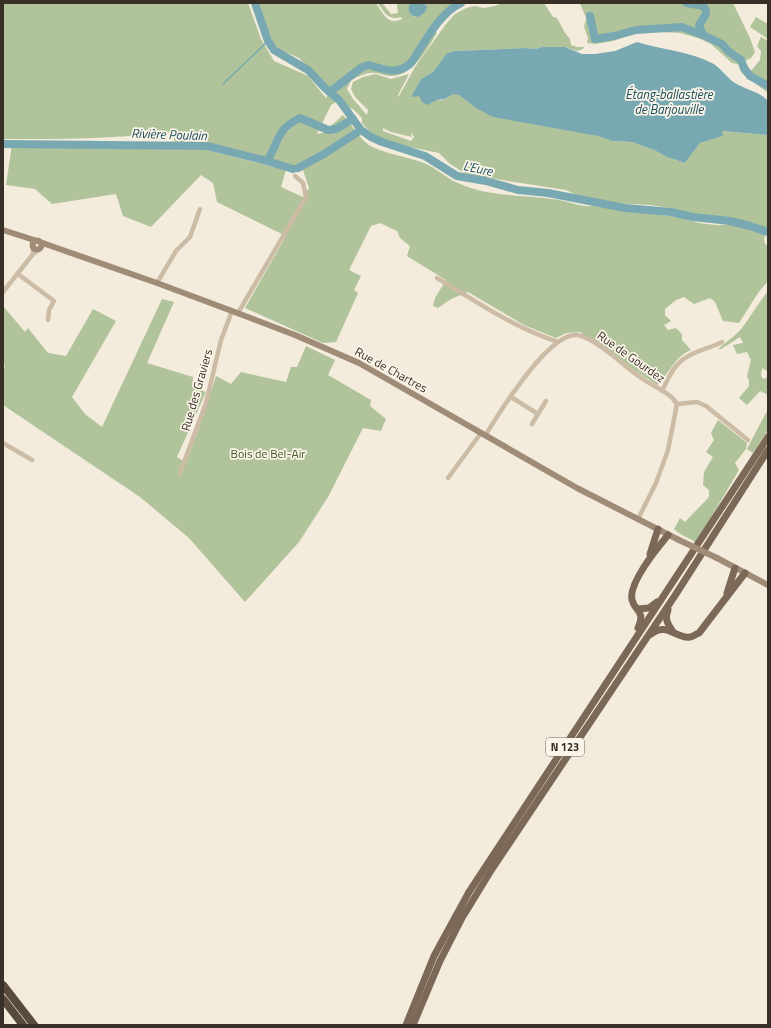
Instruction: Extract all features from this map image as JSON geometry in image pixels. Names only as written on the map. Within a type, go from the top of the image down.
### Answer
[{"type":"highway","points":[[3,985],[34,1025]]},
{"type":"highway","points":[[3,999],[23,1025]]},
{"type":"main road","name":"Rue de Chartres","points":[[3,230],[39,241],[235,312],[295,335],[359,363],[577,488],[768,585]]},
{"type":"main road","name":"Rue de Chartres","points":[[24,237],[36,249],[54,247]]},
{"type":"main road","points":[[36,249],[42,244],[39,241]]},
{"type":"main road","name":"N 123","points":[[413,1025],[440,960],[462,918],[485,881],[676,594],[768,438]]},
{"type":"main road","name":"N 123","points":[[406,1025],[434,956],[469,892],[662,598],[744,480],[768,450]]},
{"type":"main road","points":[[649,558],[658,529]]},
{"type":"main road","points":[[620,661],[641,621],[641,616],[638,609],[632,601],[632,594],[637,580],[649,558],[668,534]]},
{"type":"main road","points":[[726,597],[735,568]]},
{"type":"main road","points":[[646,638],[656,630],[661,629],[686,637],[699,633],[745,573]]},
{"type":"main road","points":[[673,632],[666,622],[666,617],[676,594]]},
{"type":"main road","points":[[638,609],[649,608],[662,598]]},
{"type":"street","name":"Rue des Graviers","points":[[180,473],[204,410],[221,340],[235,312],[306,197],[303,182],[295,176]]},
{"type":"street","points":[[157,283],[176,251],[190,237],[200,209]]},
{"type":"street","points":[[3,292],[36,249]]},
{"type":"street","points":[[18,274],[54,302],[49,310],[48,320]]},
{"type":"street","points":[[437,278],[507,320],[558,342]]},
{"type":"street","name":"Rue de Gourdez","points":[[448,478],[483,435],[533,367],[565,337],[579,335],[602,348],[641,379],[672,397],[677,404]]},
{"type":"street","points":[[662,391],[680,362],[688,356],[722,342]]},
{"type":"street","points":[[511,397],[538,414]]},
{"type":"street","points":[[532,424],[546,401]]},
{"type":"street","points":[[638,519],[656,483],[668,450],[677,404],[697,402],[706,406],[748,440]]},
{"type":"street","points":[[3,443],[32,460]]},
{"type":"green space","points":[[3,3],[248,3],[261,39],[274,61],[308,76],[326,98],[332,91],[358,71],[368,66],[391,72],[401,71],[412,64],[434,31],[437,33],[424,54],[406,72],[390,76],[369,73],[351,80],[347,89],[353,99],[367,115],[368,110],[355,97],[351,89],[353,82],[363,77],[375,74],[391,79],[409,74],[397,97],[399,96],[415,67],[455,14],[466,8],[475,6],[483,8],[502,3],[544,3],[553,17],[557,18],[570,39],[571,45],[584,47],[583,49],[577,51],[565,47],[542,47],[536,49],[525,48],[455,51],[447,53],[433,72],[421,79],[413,94],[429,99],[442,100],[446,99],[453,93],[466,100],[612,141],[632,142],[685,163],[700,143],[723,136],[721,131],[768,135],[768,229],[741,221],[711,218],[670,208],[650,205],[611,203],[579,196],[566,190],[470,175],[449,163],[439,153],[381,139],[369,131],[362,123],[362,118],[353,109],[346,107],[339,100],[331,105],[317,134],[331,131],[332,125],[343,115],[362,139],[374,148],[424,163],[454,181],[470,188],[508,195],[559,200],[584,206],[684,218],[707,224],[735,224],[748,227],[766,233],[764,239],[765,244],[768,246],[768,281],[758,293],[739,323],[723,321],[715,302],[710,298],[694,304],[684,297],[676,300],[665,309],[665,315],[671,321],[664,325],[668,330],[676,328],[682,334],[682,340],[691,350],[681,356],[657,385],[634,370],[617,356],[583,335],[581,332],[566,333],[556,338],[524,325],[468,292],[451,299],[438,308],[433,306],[435,298],[446,280],[407,256],[410,246],[400,238],[397,231],[380,223],[371,226],[349,270],[361,276],[354,290],[358,293],[336,342],[323,343],[245,308],[286,236],[217,202],[213,183],[201,175],[151,227],[123,216],[116,194],[52,204],[35,189],[6,185],[12,144],[206,150],[286,170],[281,187],[303,197],[309,188],[303,170],[273,160],[201,142],[175,142],[172,132],[66,139],[3,139]],"holes":[[[383,128],[391,132],[412,137],[412,133],[414,137],[411,141],[383,131]]]},
{"type":"green space","points":[[258,3],[376,3],[386,18],[397,21],[402,19],[401,17],[390,17],[382,10],[378,3],[382,3],[391,14],[398,13],[398,3],[411,3],[409,11],[415,17],[422,15],[426,5],[425,3],[456,3],[446,10],[438,19],[407,64],[394,68],[374,65],[362,66],[329,90],[299,58],[281,50],[274,44],[263,20]]},
{"type":"green space","points":[[580,3],[733,3],[755,52],[751,58],[745,61],[739,57],[741,65],[732,63],[711,44],[698,38],[680,33],[636,33],[613,41],[595,44],[587,43],[588,38],[584,27],[586,18]]},
{"type":"green space","points":[[756,17],[768,24],[768,39],[750,27]]},
{"type":"green space","points":[[761,37],[768,41],[768,93],[740,70],[740,67],[751,71],[760,60],[761,51],[757,46]]},
{"type":"green space","points":[[768,291],[768,370],[767,371],[762,368],[761,376],[763,379],[768,377],[768,395],[760,391],[747,405],[739,398],[749,386],[747,376],[751,360],[747,352],[737,354],[733,345],[743,343],[740,337],[721,349],[718,349],[742,328]]},
{"type":"green space","name":"Bois de Bel-Air","points":[[162,299],[174,302],[147,363],[193,377],[192,387],[206,392],[177,457],[186,463],[216,376],[231,384],[241,372],[286,382],[291,367],[297,367],[306,346],[335,360],[328,375],[371,400],[370,406],[386,419],[381,431],[363,428],[328,497],[299,542],[245,602],[189,538],[140,497],[3,405],[3,371],[5,367],[3,361],[3,306],[25,332],[28,328],[48,353],[66,356],[93,309],[116,321],[72,397],[85,414],[102,427]]},
{"type":"green space","points":[[768,409],[768,430],[753,453],[747,449]]},
{"type":"green space","points":[[718,420],[747,443],[746,449],[735,463],[739,470],[696,543],[674,529],[680,518],[685,522],[709,497],[709,490],[703,485],[704,472],[713,457],[706,452],[714,440],[711,433]]},
{"type":"water","points":[[411,3],[425,3],[427,8],[419,17],[413,16],[409,10]]},
{"type":"water","name":"Étang-ballastière de Barjouville","points":[[637,42],[685,53],[703,59],[715,65],[735,83],[757,93],[768,101],[768,135],[722,131],[723,136],[700,143],[685,163],[632,142],[612,141],[598,136],[493,117],[476,108],[459,95],[453,94],[445,99],[437,100],[427,105],[422,102],[419,96],[411,97],[421,79],[433,72],[447,53],[455,51],[565,47],[582,54],[595,54],[615,51]]},
{"type":"waterway","name":"L'Eure","points":[[255,3],[268,41],[274,50],[308,70],[339,100],[361,130],[382,142],[425,156],[457,176],[486,181],[518,190],[548,193],[625,208],[671,212],[693,217],[730,221],[768,232]]},
{"type":"waterway","points":[[330,92],[362,67],[369,65],[391,70],[406,67],[411,63],[439,21],[461,3]]},
{"type":"waterway","points":[[687,3],[703,6],[706,10],[706,14],[699,25],[703,35],[722,44],[728,51],[741,60],[744,68],[750,76],[768,86]]},
{"type":"waterway","points":[[590,16],[595,39],[636,30],[682,27],[703,35]]},
{"type":"waterway","points":[[223,84],[268,41]]},
{"type":"waterway","name":"Rivière Poulain","points":[[3,144],[207,146],[267,161],[282,132],[292,122],[300,118],[328,130],[336,129],[353,119]]},
{"type":"waterway","points":[[298,168],[324,154],[361,130]]},
{"type":"waterway","points":[[267,161],[293,169]]}]
